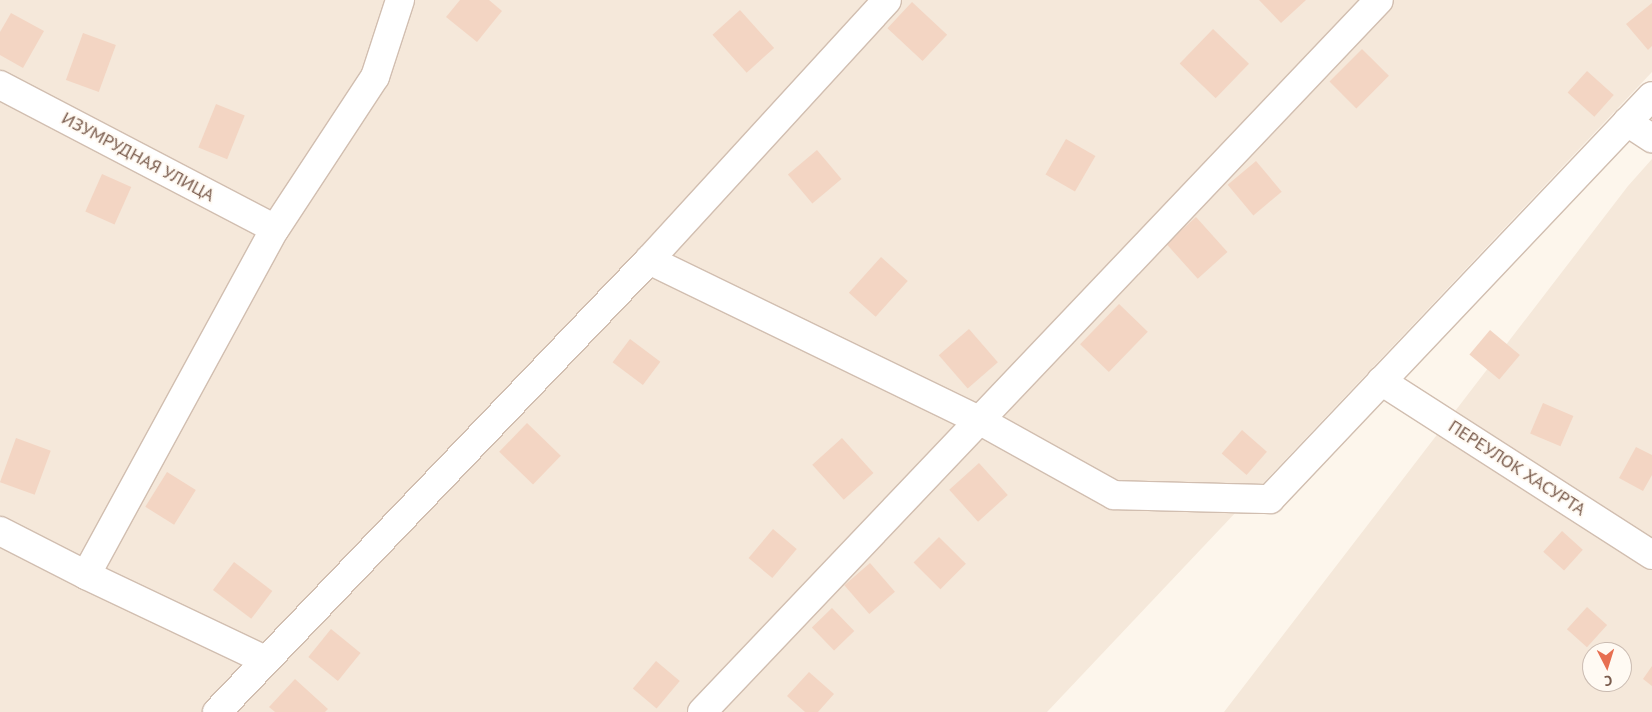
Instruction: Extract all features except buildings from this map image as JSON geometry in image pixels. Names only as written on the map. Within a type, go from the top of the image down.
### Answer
[{"type":"street","points":[[86,575],[276,229],[375,77],[400,0]]},
{"type":"street","points":[[217,712],[649,260],[887,0]]},
{"type":"street","points":[[702,712],[1379,0]]},
{"type":"street","name":"ИЗУМРУДНАЯ УЛИЦА","points":[[0,85],[276,229]]},
{"type":"street","points":[[649,260],[979,420],[1114,495],[1270,499],[1652,96]]},
{"type":"street","points":[[1627,122],[1652,138]]},
{"type":"street","name":"ПЕРЕУЛОК ХАСУРТА","points":[[1381,381],[1652,555]]},
{"type":"street","points":[[0,531],[86,575],[265,660]]},
{"type":"shaded area","points":[[0,0],[1652,0],[1652,72],[1047,712],[0,712]]},
{"type":"shaded area","points":[[1652,159],[1652,712],[1224,712],[1628,186]]}]
